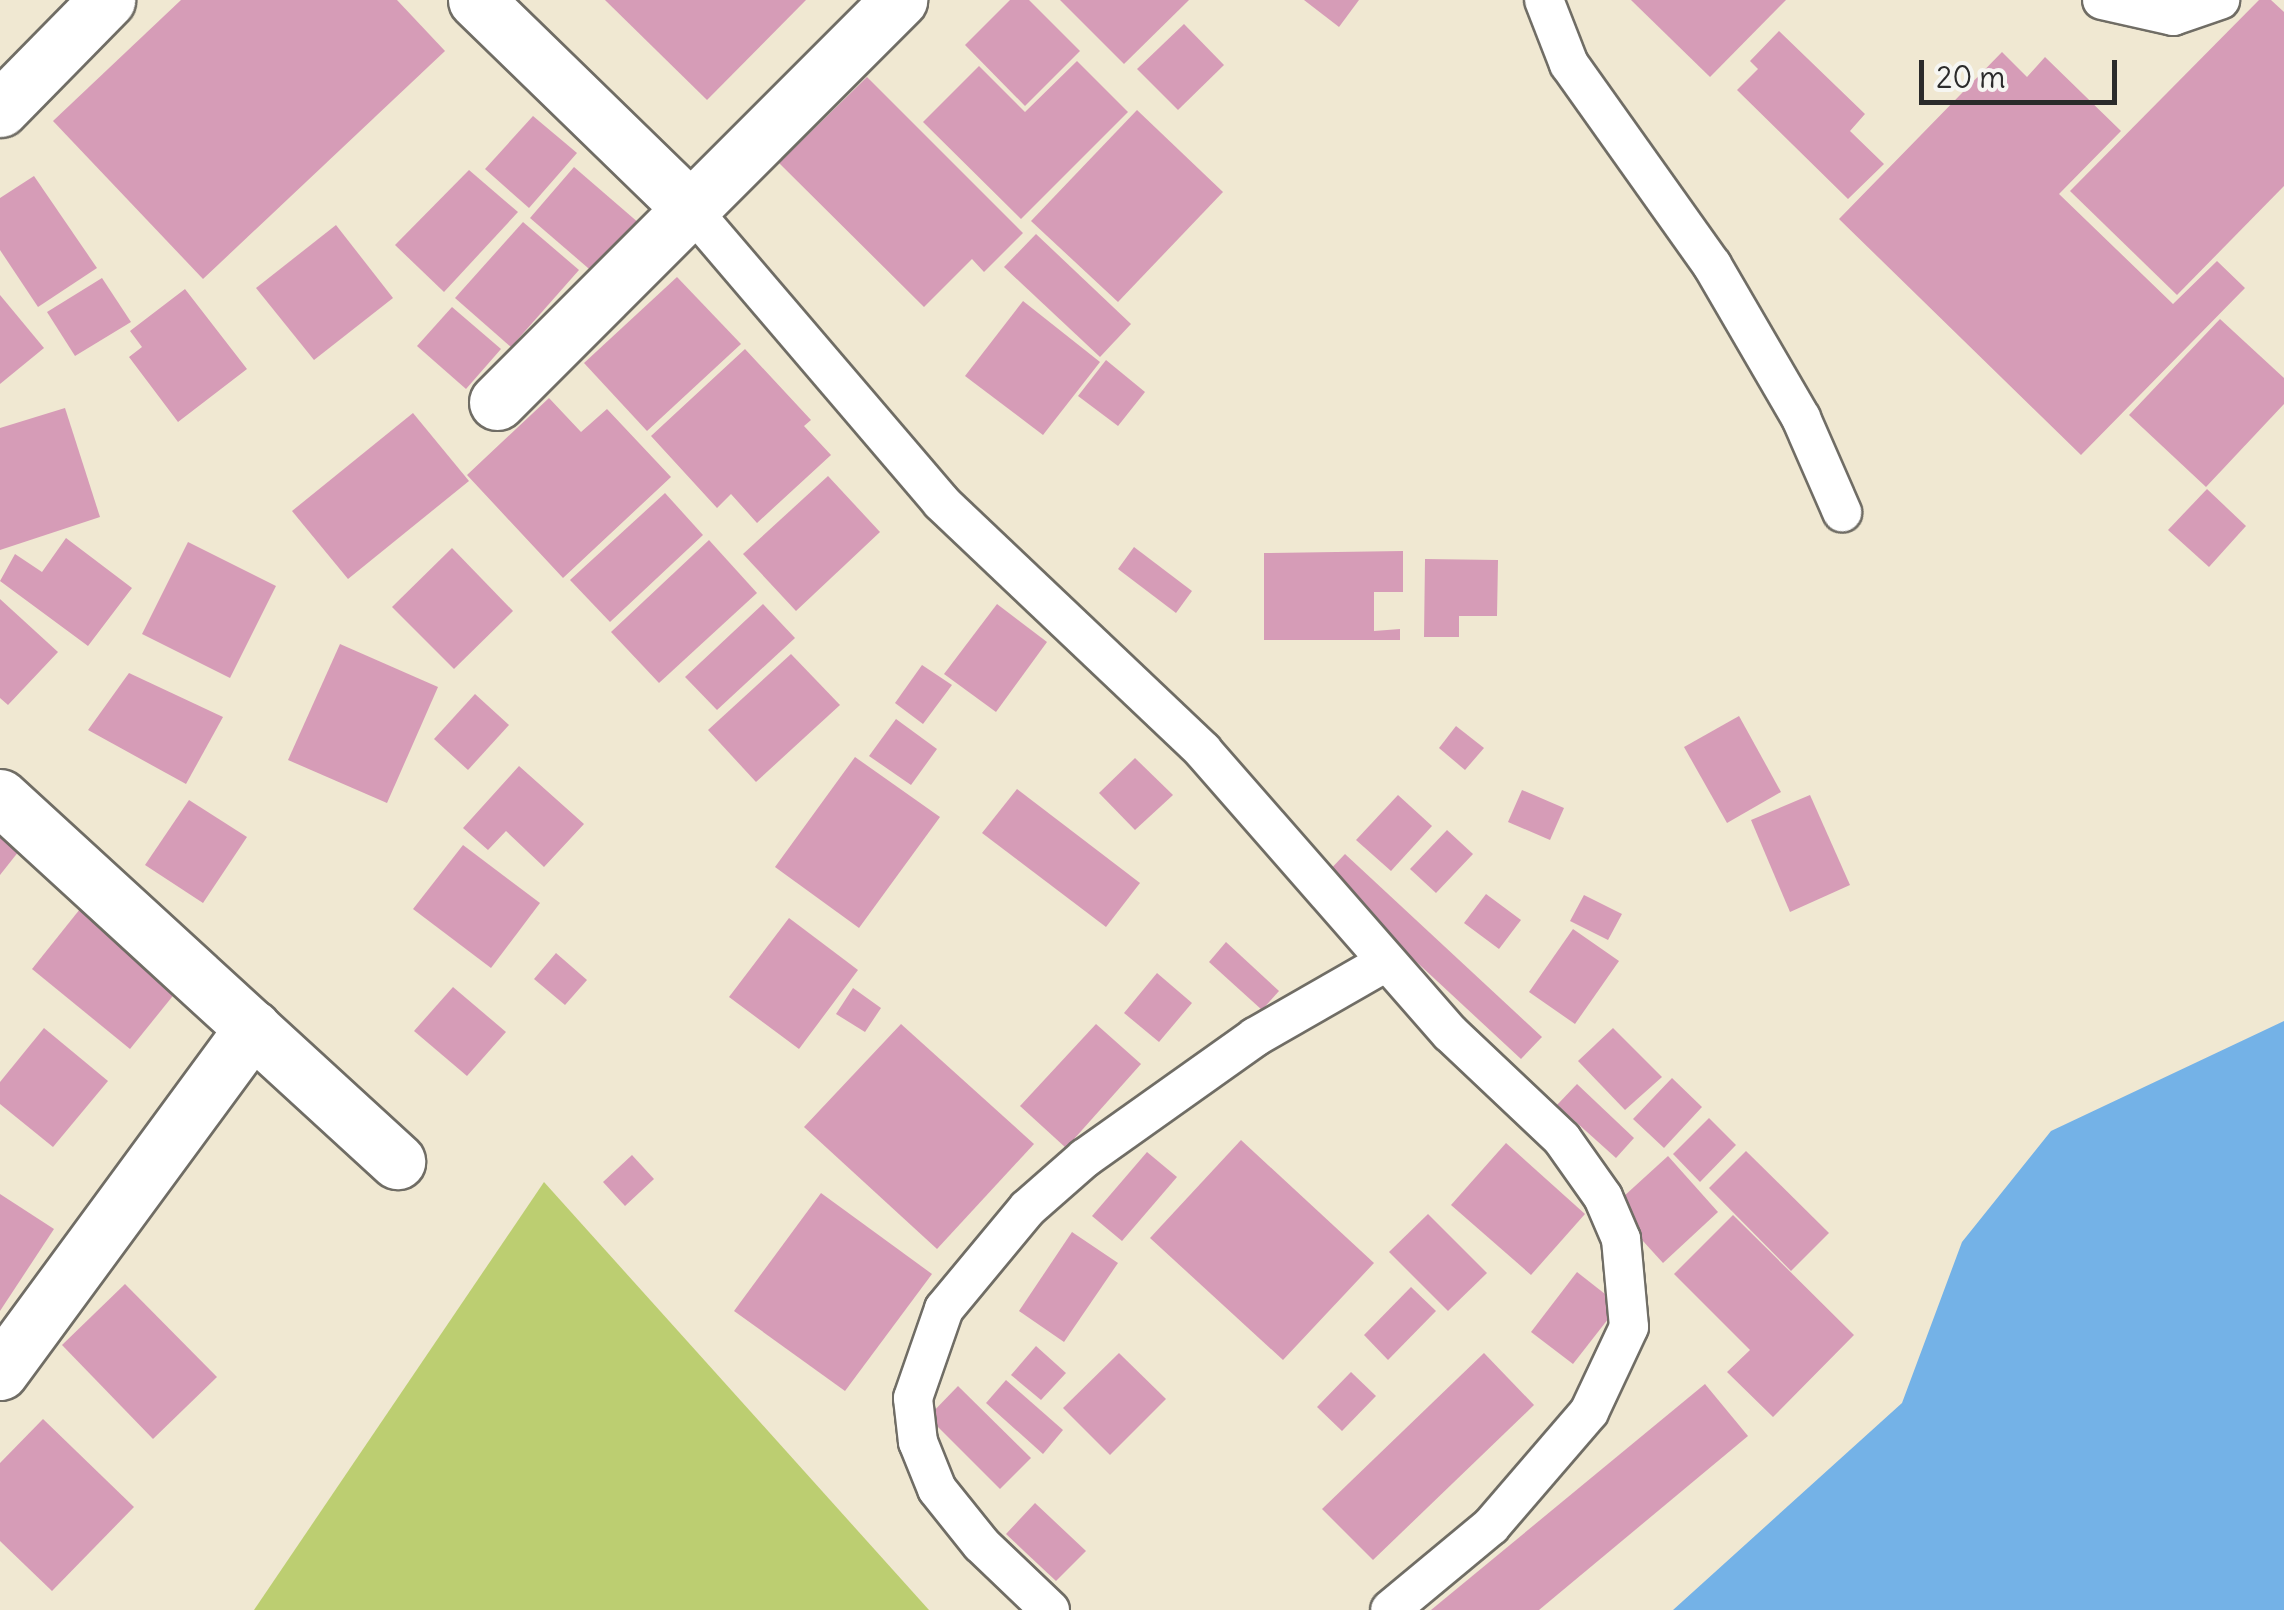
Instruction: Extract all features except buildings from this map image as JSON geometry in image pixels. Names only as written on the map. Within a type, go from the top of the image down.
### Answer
[{"type":"street","points":[[0,109],[107,0]]},
{"type":"street","points":[[476,0],[691,209]]},
{"type":"street","points":[[497,402],[899,0]]},
{"type":"street","points":[[0,797],[397,1161]]},
{"type":"street","points":[[0,1372],[253,1028]]},
{"type":"lane","points":[[1544,0],[1569,64],[1712,265],[1782,384],[1842,512]]},
{"type":"lane","points":[[2102,0],[2173,16],[2220,0]]},
{"type":"lane","points":[[691,209],[941,502],[1204,751],[1450,1034],[1562,1139],[1604,1197],[1621,1239],[1629,1326],[1589,1412],[1491,1526],[1390,1610]]},
{"type":"lane","points":[[1050,1610],[982,1544],[938,1489],[918,1442],[913,1398],[922,1357],[944,1309],[1017,1219],[1085,1158],[1255,1037],[1386,962]]},
{"type":"green space","points":[[544,1182],[929,1610],[254,1610]]},
{"type":"water","points":[[2284,1021],[2284,1610],[1673,1610],[1902,1403],[1962,1242],[2051,1131]]}]
